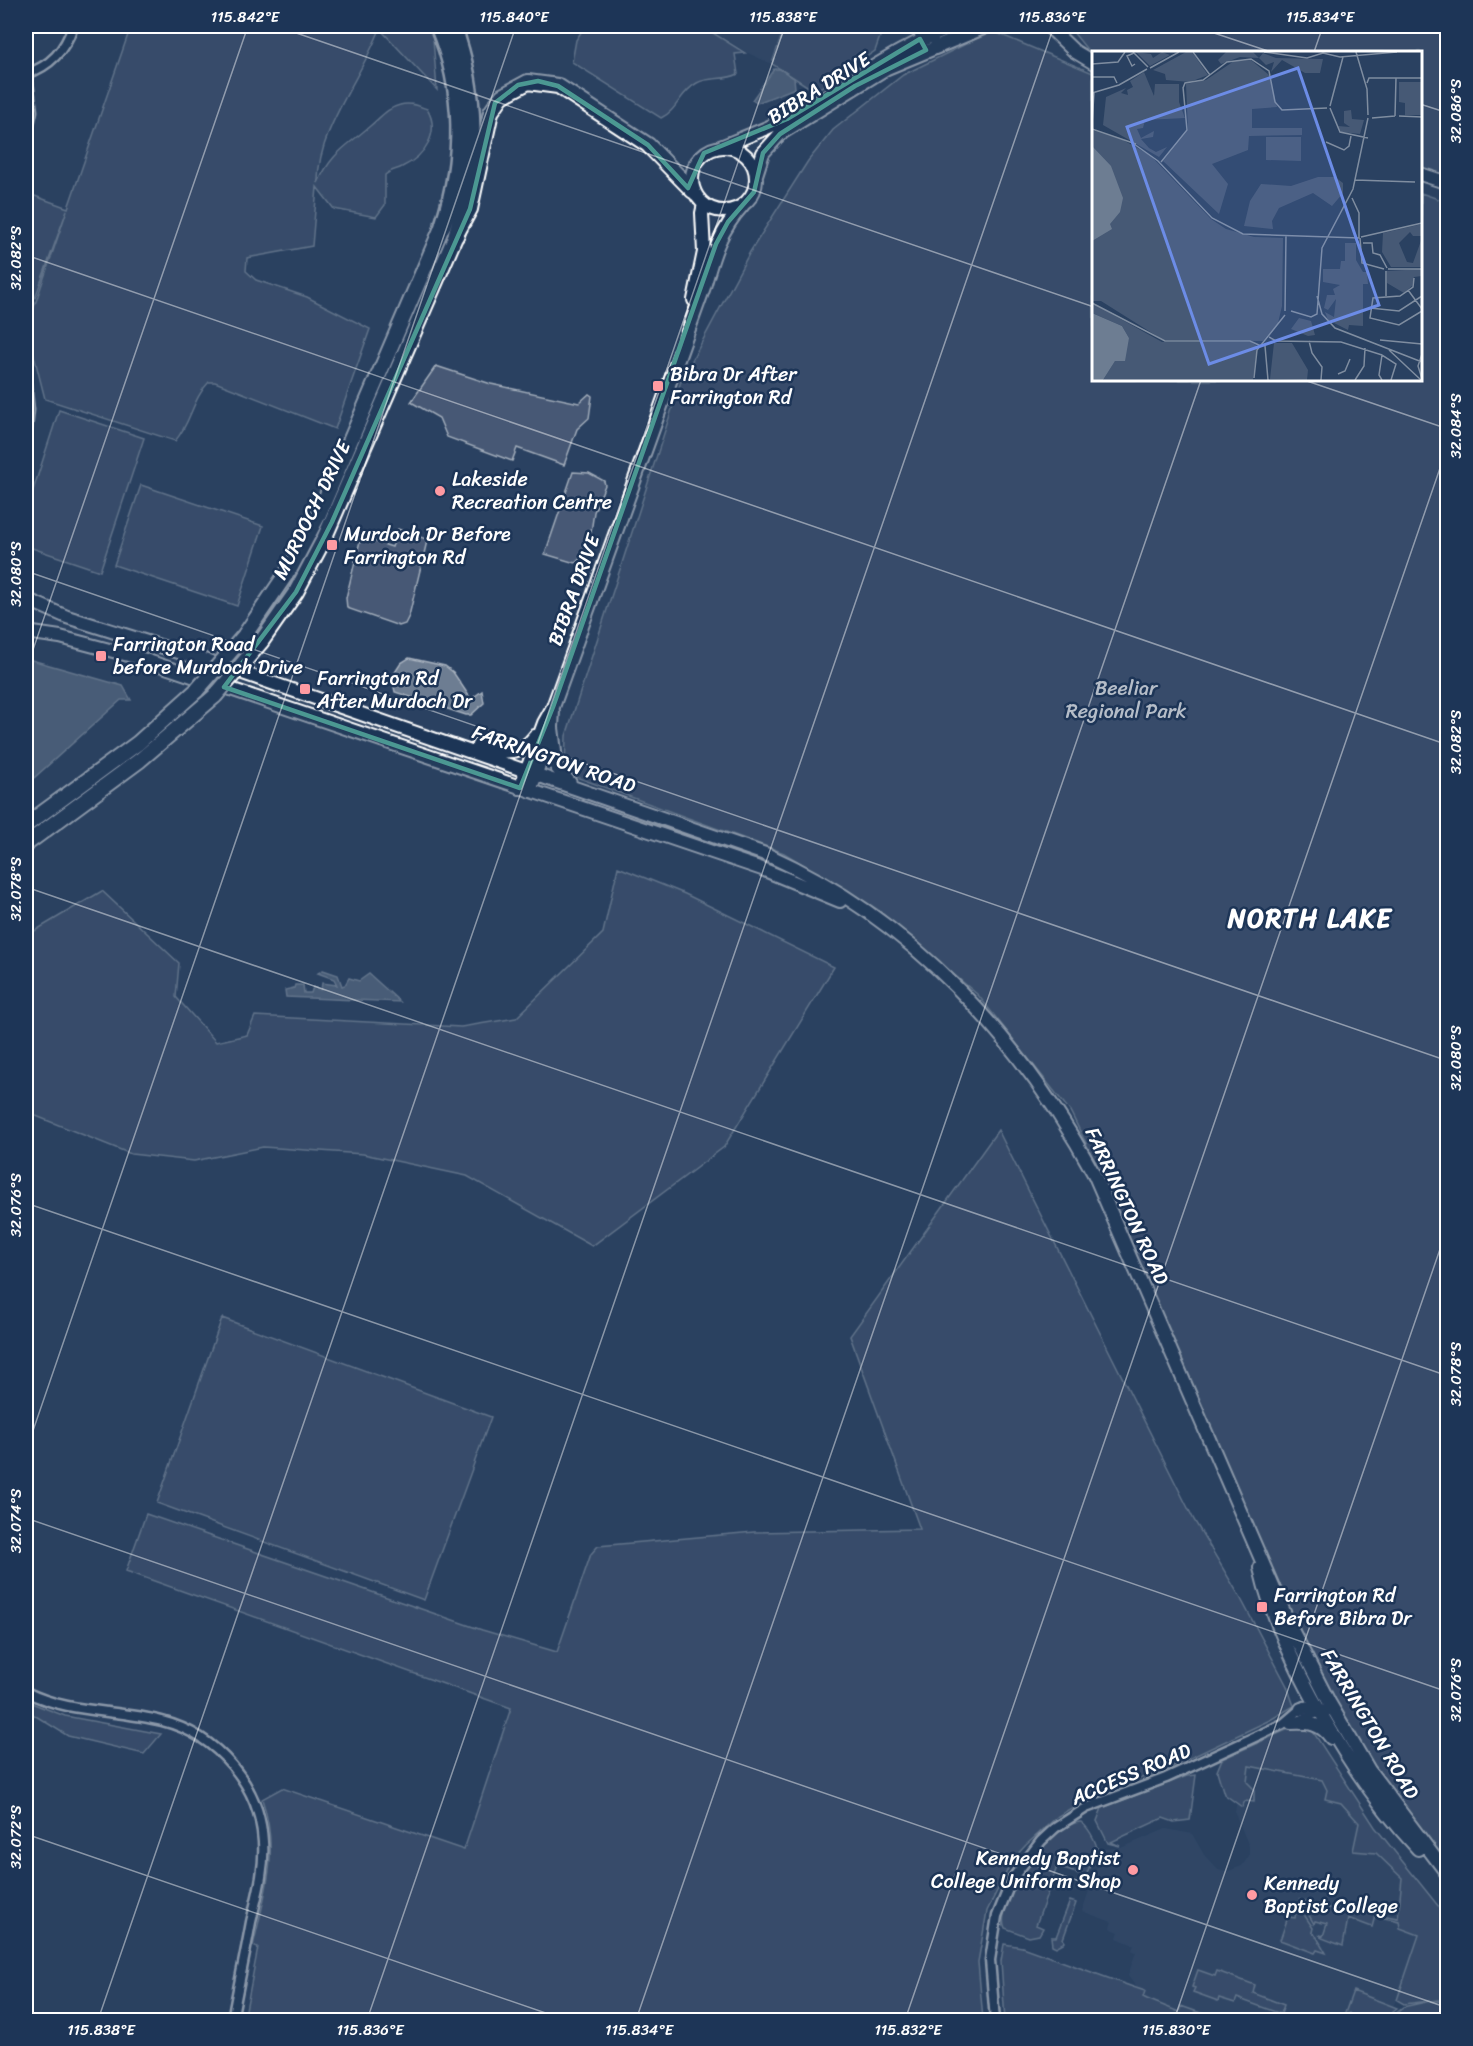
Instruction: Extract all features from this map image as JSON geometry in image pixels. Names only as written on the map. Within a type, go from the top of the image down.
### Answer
[{"type":"highway","points":[[438,26],[454,77],[459,127],[455,177],[443,225]]},
{"type":"highway","points":[[453,26],[467,74],[473,126],[469,179],[456,235]]},
{"type":"main road","name":"BIBRA DRIVE","points":[[720,147],[787,119],[862,71],[958,26]]},
{"type":"main road","name":"BIBRA DRIVE","points":[[756,175],[763,153],[780,134],[928,39],[988,26]]},
{"type":"main road","points":[[1050,26],[1074,51],[1092,62]]},
{"type":"main road","name":"MURDOCH DRIVE","points":[[26,844],[141,760],[215,696],[261,642],[296,592],[324,539],[456,235],[470,209],[490,112],[502,96],[528,82],[558,86],[648,145],[693,191]]},
{"type":"main road","points":[[720,147],[736,149],[744,153],[750,159],[756,175],[754,192],[743,205],[728,211],[719,211],[704,204],[693,191],[691,174],[698,159],[711,149],[720,147]]},
{"type":"main road","points":[[1422,175],[1448,183]]},
{"type":"main road","name":"BIBRA DRIVE","points":[[692,316],[695,285],[704,252],[702,213],[704,204]]},
{"type":"main road","name":"BIBRA DRIVE","points":[[525,789],[720,237],[728,222],[743,205]]},
{"type":"main road","name":"MURDOCH DRIVE","points":[[26,825],[148,735],[197,690],[244,636],[280,584],[314,525],[443,225]]},
{"type":"main road","name":"FARRINGTON ROAD","points":[[26,599],[67,617],[153,643],[737,843],[795,867],[862,906],[937,968],[1007,1041],[1062,1115],[1095,1176],[1258,1552],[1329,1702],[1402,1816],[1448,1877]]},
{"type":"main road","name":"FARRINGTON ROAD","points":[[26,632],[60,637],[136,657],[812,887],[885,927]]},
{"type":"main road","points":[[303,694],[312,705],[362,722],[367,730],[361,733]]},
{"type":"main road","points":[[404,729],[440,734],[511,752],[530,743],[548,725]]},
{"type":"main road","points":[[548,725],[557,768],[573,785]]},
{"type":"main road","name":"FARRINGTON ROAD","points":[[1258,1552],[1260,1571],[1281,1629],[1318,1712],[1392,1820],[1448,1877]]},
{"type":"main road","points":[[1288,1618],[1288,1630],[1324,1702],[1318,1712]]},
{"type":"main road","points":[[1301,1709],[1309,1707],[1336,1719],[1358,1750]]},
{"type":"main road","points":[[1287,1723],[1312,1723],[1325,1730],[1379,1810],[1392,1820]]},
{"type":"street","points":[[26,137],[32,111],[26,74],[53,59],[68,40],[73,26]]},
{"type":"street","points":[[915,26],[928,39]]},
{"type":"street","points":[[26,384],[29,410],[26,437]]},
{"type":"street","points":[[1301,1709],[1308,1700],[1308,1687]]},
{"type":"street","points":[[26,1692],[71,1709],[147,1718],[181,1727],[217,1749],[240,1775],[261,1821],[263,1860],[232,2020]]},
{"type":"street","name":"ACCESS ROAD","points":[[1287,1723],[1301,1709]]},
{"type":"street","name":"ACCESS ROAD","points":[[995,2020],[990,1960],[997,1916],[1012,1879],[1041,1841],[1055,1828],[1086,1809],[1166,1779],[1287,1723],[1318,1712]]},
{"type":"highlighted area","points":[[920,39],[926,50],[855,86],[780,134],[763,153],[754,192],[728,222],[716,244],[553,707],[520,788],[224,687],[296,592],[332,522],[470,209],[495,103],[518,85],[538,81],[558,86],[648,145],[688,188],[704,153],[787,119]]},
{"type":"shaded area","points":[[705,26],[785,26],[772,64],[748,53]]},
{"type":"shaded area","points":[[774,69],[780,69],[794,78],[795,88],[757,103],[752,100]]},
{"type":"shaded area","points":[[409,658],[445,666],[453,672],[471,699],[482,691],[484,703],[471,715],[466,715],[395,692],[392,677],[401,663]]},
{"type":"shaded area","points":[[28,659],[123,686],[131,700],[121,700],[26,785],[26,662]]},
{"type":"shaded area","points":[[323,970],[338,975],[342,986],[349,978],[359,981],[369,974],[400,1002],[286,997],[285,990],[294,988],[295,985],[303,985],[304,993],[311,993],[313,987],[321,990],[322,983],[337,985],[334,979],[318,973]]},
{"type":"shaded area","name":"Kennedy Baptist College","points":[[1244,1758],[1323,1774],[1369,1823],[1428,1917],[1393,2007],[1358,2020],[1204,2020],[1146,2000],[1128,1976],[1136,1952],[1132,1950],[1134,1945],[1117,1938],[1119,1932],[1110,1928],[1112,1922],[1082,1911],[1104,1849],[1121,1848],[1166,1829],[1192,1834],[1204,1855],[1218,1870],[1226,1872],[1242,1866],[1249,1856],[1249,1846],[1235,1813]]},
{"type":"green space","points":[[131,26],[432,26],[437,90],[380,29],[332,124],[325,143],[318,183],[334,157],[387,111],[404,104],[427,109],[432,126],[428,143],[418,157],[385,175],[385,205],[376,217],[334,209],[317,187],[312,246],[247,258],[246,271],[256,280],[307,297],[370,329],[335,429],[215,382],[209,382],[203,389],[185,427],[175,441],[45,399],[27,328],[67,210],[35,298],[26,296],[26,215],[32,195],[68,208]]},
{"type":"green space","points":[[585,26],[702,26],[745,53],[735,54],[738,74],[697,83],[686,92],[667,115],[661,118],[572,62],[576,40]]},
{"type":"green space","points":[[785,26],[876,26],[883,28],[875,51],[815,91],[772,64]]},
{"type":"green space","points":[[1068,26],[1447,26],[1447,178],[1422,168],[1422,51],[1089,52]]},
{"type":"green space","name":"Beeliar Regional Park","points":[[992,31],[1092,73],[1092,381],[1422,381],[1422,193],[1447,202],[1447,1865],[1373,1768],[1309,1654],[1103,1178],[1070,1111],[978,995],[877,909],[784,853],[565,773],[566,736],[681,381],[750,252],[808,161],[833,130],[903,75]]},
{"type":"green space","points":[[436,366],[491,384],[579,403],[589,394],[592,396],[589,418],[577,429],[564,465],[517,448],[512,461],[447,437],[439,418],[411,402]]},
{"type":"green space","points":[[59,410],[144,438],[100,571],[26,546],[26,512]]},
{"type":"green space","points":[[573,472],[589,473],[604,481],[605,485],[594,512],[588,552],[575,563],[545,554]]},
{"type":"green space","points":[[141,485],[263,526],[237,606],[114,565]]},
{"type":"green space","points":[[398,529],[427,541],[409,616],[405,624],[399,626],[347,608],[346,598],[361,537],[392,547]]},
{"type":"green space","points":[[618,867],[685,894],[834,967],[724,1147],[592,1246],[467,1176],[363,1154],[263,1147],[194,1161],[131,1154],[26,1112],[26,936],[102,891],[179,963],[176,997],[216,1042],[247,1035],[255,1016],[461,1027],[516,1018],[603,933]]},
{"type":"green space","points":[[998,1130],[1194,1520],[1240,1597],[1287,1686],[1294,1706],[1270,1720],[1167,1769],[1091,1796],[1058,1816],[1026,1845],[1013,1859],[987,1911],[978,1962],[983,2020],[244,2020],[258,1948],[253,1946],[269,1873],[270,1837],[262,1799],[282,1788],[464,1850],[511,1708],[126,1571],[146,1514],[482,1630],[557,1652],[591,1554],[598,1546],[754,1532],[920,1529],[850,1336]]},
{"type":"green space","points":[[222,1318],[491,1417],[424,1600],[157,1503]]},
{"type":"green space","points":[[26,1701],[65,1716],[161,1734],[144,1754],[68,1736],[26,1710]]},
{"type":"green space","points":[[1293,1727],[1310,1727],[1375,1827],[1447,1917],[1447,1999],[1404,2004],[1397,2000],[1419,1935],[1400,1928],[1399,1921],[1375,1916],[1372,1927],[1348,1918],[1343,1946],[1322,1938],[1320,1935],[1323,1936],[1327,1924],[1315,1921],[1314,1924],[1300,1900],[1340,1911],[1341,1908],[1398,1918],[1402,1878],[1376,1853],[1353,1851],[1359,1823],[1341,1803],[1325,1799],[1327,1790],[1322,1780],[1249,1766],[1247,1782],[1254,1789],[1254,1802],[1245,1801],[1242,1807],[1224,1794],[1217,1771],[1222,1759]]},
{"type":"green space","points":[[1196,1775],[1190,1820],[1174,1822],[1163,1818],[1111,1842],[1120,1846],[1108,1843],[1097,1821],[1102,1808],[1187,1776]]},
{"type":"green space","points":[[1081,1822],[1094,1839],[1098,1860],[1095,1852],[1086,1876],[1057,1867],[1036,1925],[1043,1928],[1039,1935],[1029,1937],[1005,1928],[1004,1917],[1008,1901],[1028,1866],[1056,1835],[1069,1825]]},
{"type":"green space","points":[[1070,1901],[1076,1903],[1063,1939],[1065,1942],[1056,1947],[1052,1945],[1051,1937],[1056,1937]]},
{"type":"green space","points":[[1297,1904],[1326,1953],[1317,1950],[1315,1953],[1280,1940],[1288,1917],[1295,1918]]},
{"type":"green space","points":[[1004,1944],[1022,1947],[1145,1991],[1143,1997],[1179,2012],[1181,2006],[1220,2020],[1005,2020],[1001,1961]]},
{"type":"green space","points":[[1198,1970],[1215,1976],[1217,1971],[1255,1985],[1253,1993],[1284,2005],[1281,2014],[1237,1998],[1235,2003],[1219,1998],[1218,2001],[1193,1992],[1195,1988],[1192,1987]]},
{"type":"green space","points":[[1353,1991],[1397,2008],[1376,2019],[1351,2020],[1353,2019],[1349,2013],[1344,2016]]},
{"type":"green space","points":[[1430,2001],[1447,2002],[1447,2020],[1375,2020],[1391,2016],[1403,2007]]},
{"type":"place","name":"Bibra Dr After Farrington Rd","points":[[658,386]]},
{"type":"place","name":"Lakeside Recreation Centre","points":[[440,491]]},
{"type":"place","name":"Murdoch Dr Before Farrington Rd","points":[[332,545]]},
{"type":"place","name":"Farrington Road before Murdoch Drive","points":[[101,656]]},
{"type":"place","name":"Farrington Rd After Murdoch Dr","points":[[305,689]]},
{"type":"place","name":"Farrington Rd Before Bibra Dr","points":[[1262,1607]]},
{"type":"place","name":"Kennedy Baptist College Uniform Shop","points":[[1133,1870]]},
{"type":"place","name":"Kennedy Baptist College","points":[[1252,1895]]},
{"type":"district","name":"NORTH LAKE","points":[[1310,918]]}]
